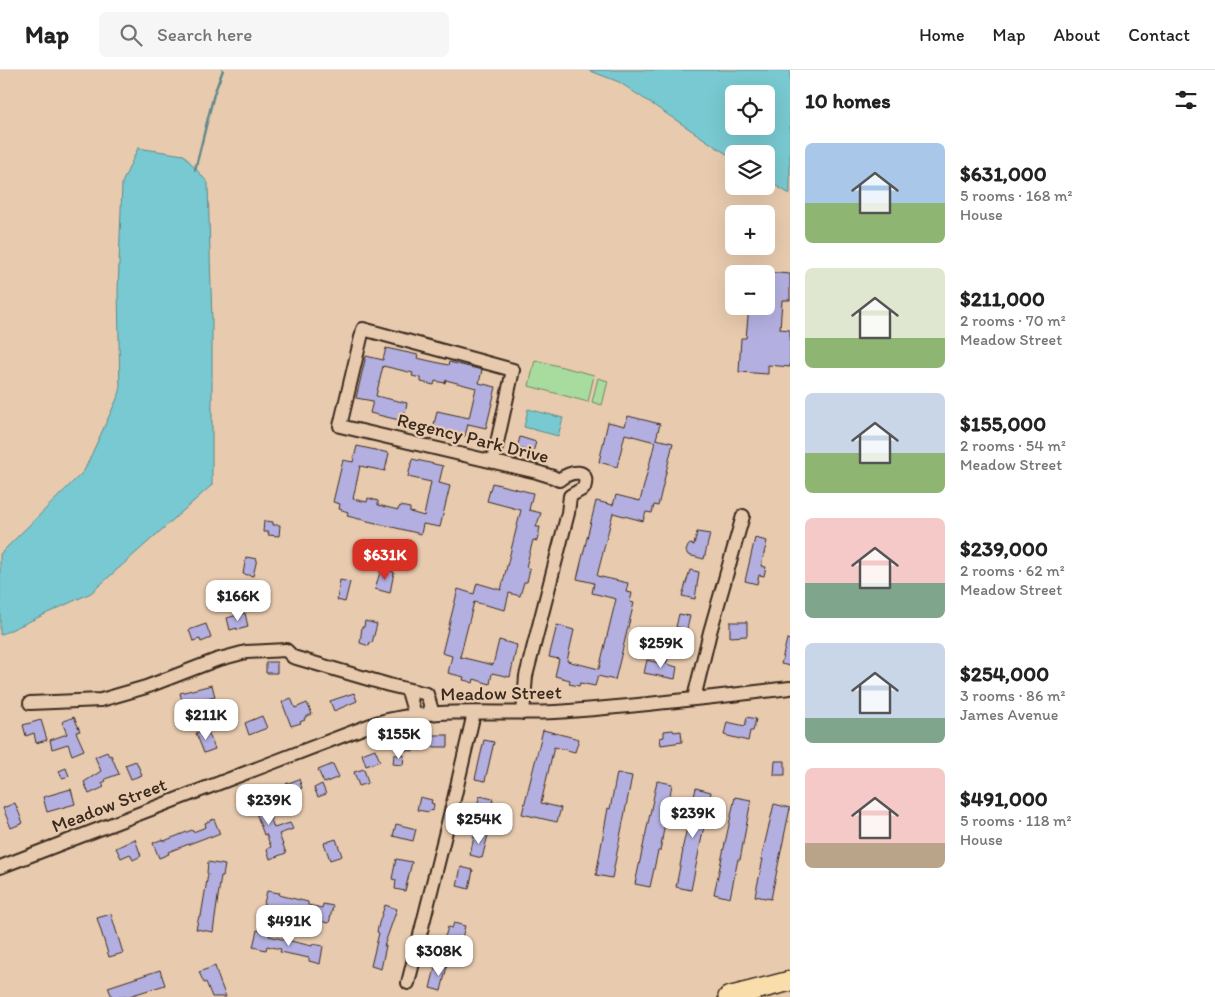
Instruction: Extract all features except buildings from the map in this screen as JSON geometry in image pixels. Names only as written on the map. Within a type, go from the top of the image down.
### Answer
[{"type":"highway","points":[[728,997],[790,981]]},
{"type":"street","name":"Regency Park Drive","points":[[493,462],[513,370],[363,329],[340,426],[548,475],[559,480],[569,473],[577,472],[583,475],[584,488],[570,496],[566,521],[526,676],[523,713]]},
{"type":"street","points":[[694,698],[710,632],[743,516]]},
{"type":"street","points":[[30,703],[100,700],[146,686],[216,660],[246,652],[286,650],[293,657],[408,691],[427,694],[433,714]]},
{"type":"street","name":"Meadow Street","points":[[0,867],[376,723],[415,715],[584,710],[790,688]]},
{"type":"street","points":[[408,691],[415,715]]},
{"type":"street","points":[[408,983],[474,713]]},
{"type":"green space","points":[[535,360],[594,375],[588,402],[529,386]]},
{"type":"green space","points":[[598,378],[608,381],[602,405],[592,402]]},
{"type":"water","points":[[588,70],[790,70],[790,194],[775,185],[775,145],[725,145],[725,153],[619,82]]},
{"type":"water","points":[[138,148],[184,155],[208,183],[212,322],[212,485],[91,593],[0,635],[0,554],[84,471],[120,392],[118,290],[122,183]]},
{"type":"water","points":[[528,409],[563,418],[558,436],[524,427]]},
{"type":"waterway","points":[[195,170],[214,94],[223,70]]}]
